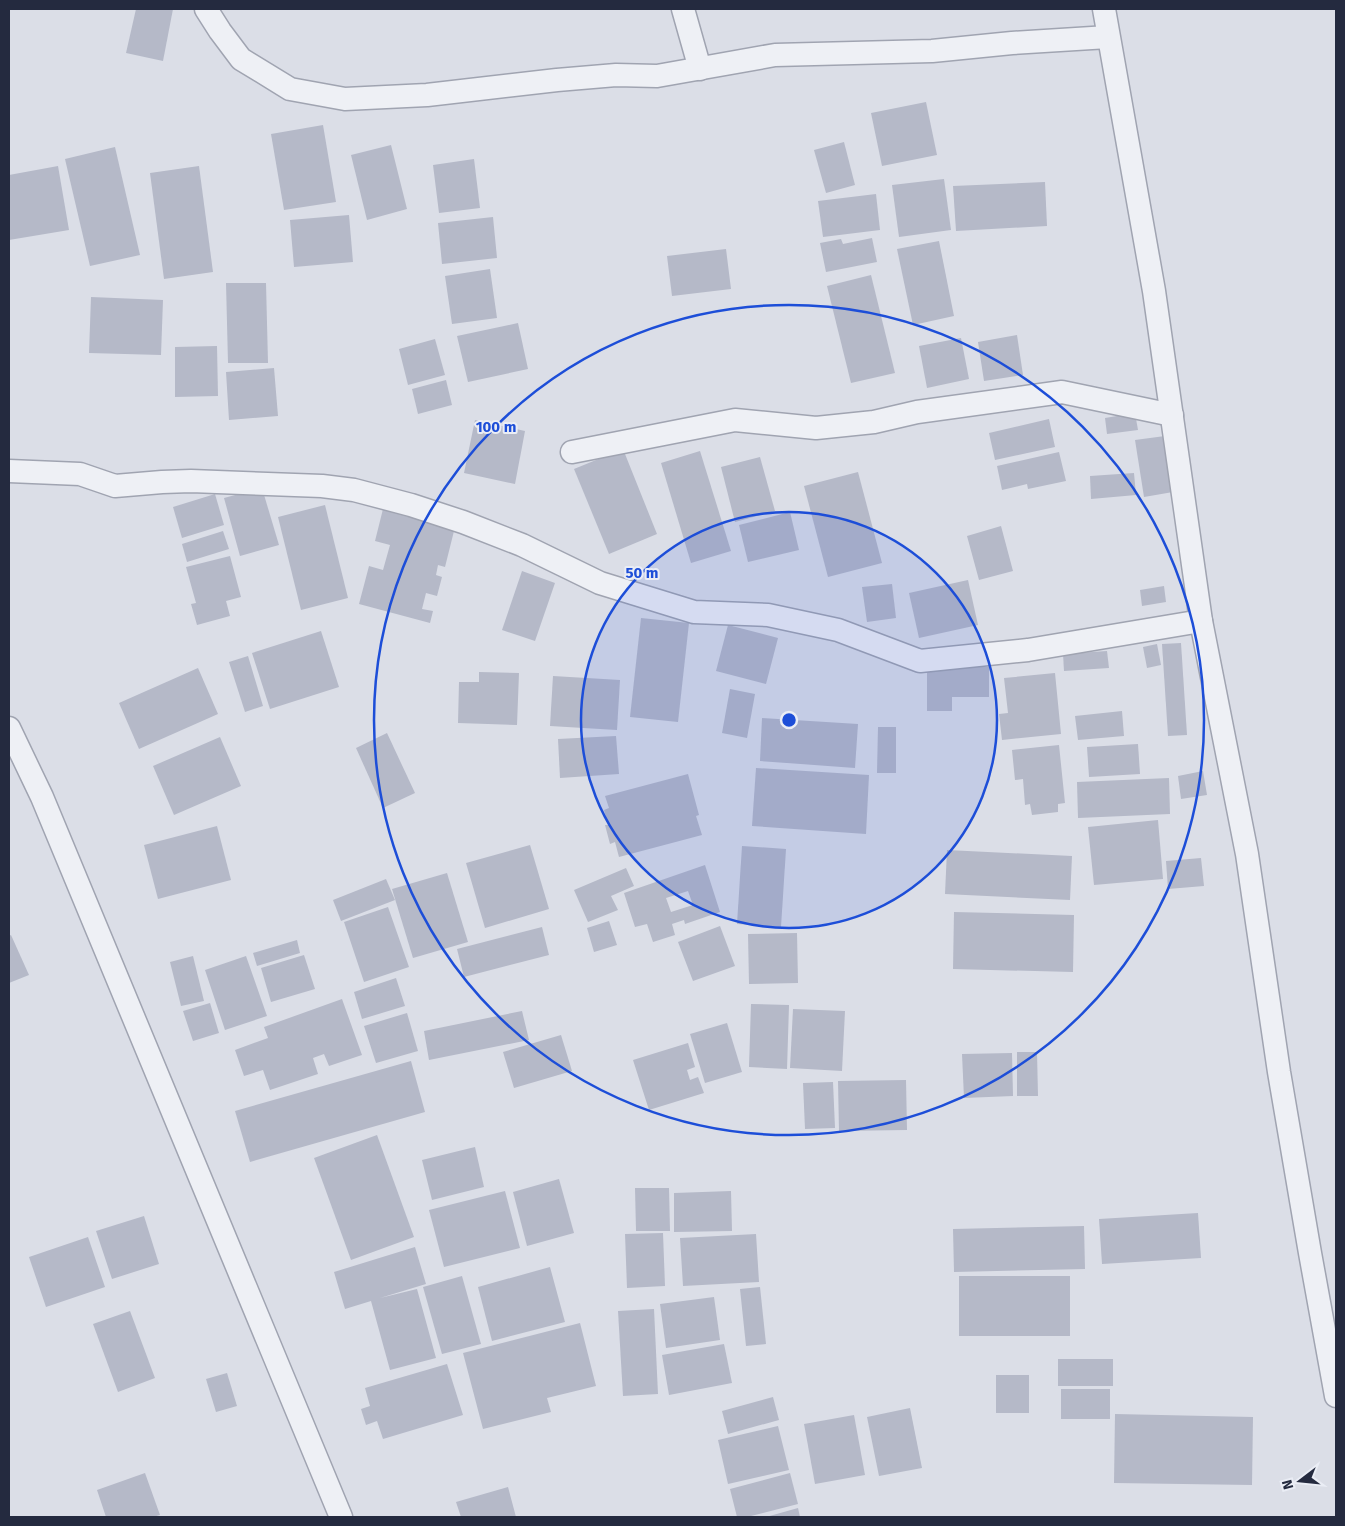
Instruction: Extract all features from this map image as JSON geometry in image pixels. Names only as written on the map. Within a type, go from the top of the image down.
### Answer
[{"type":"street","points":[[206,9],[241,59],[290,89],[344,99],[428,95],[616,75],[657,76],[775,55],[932,51],[1012,43],[1108,37]]},
{"type":"street","points":[[683,9],[700,69]]},
{"type":"street","points":[[1104,9],[1154,291],[1201,621],[1247,854],[1281,1082],[1336,1396]]},
{"type":"street","points":[[572,452],[734,420],[816,428],[874,422],[917,412],[1062,392],[1172,415]]},
{"type":"street","points":[[9,471],[80,474],[116,486],[191,481],[322,486],[354,490],[411,505],[463,522],[522,545],[600,583],[694,612],[768,615],[838,630],[920,661],[1028,650],[1201,621]]},
{"type":"street","points":[[9,728],[42,797],[341,1517]]},
{"type":"building","points":[[136,9],[173,9],[163,61],[126,53]]},
{"type":"building","points":[[926,102],[937,155],[882,166],[871,113]]},
{"type":"building","points":[[323,125],[336,202],[284,210],[271,134]]},
{"type":"building","points":[[844,142],[855,185],[826,193],[814,150]]},
{"type":"building","points":[[391,145],[407,209],[367,220],[351,155]]},
{"type":"building","points":[[115,147],[140,255],[90,266],[65,159]]},
{"type":"building","points":[[474,159],[480,208],[439,213],[433,165]]},
{"type":"building","points":[[58,166],[69,230],[9,240],[9,175]]},
{"type":"building","points":[[199,166],[213,272],[164,279],[150,173]]},
{"type":"building","points":[[944,179],[951,230],[899,237],[892,185]]},
{"type":"building","points":[[1045,182],[1047,226],[956,231],[953,186]]},
{"type":"building","points":[[876,194],[880,230],[823,237],[818,201]]},
{"type":"building","points":[[349,215],[353,262],[294,267],[290,220]]},
{"type":"building","points":[[493,217],[497,258],[442,264],[438,223]]},
{"type":"building","points":[[872,238],[877,262],[826,272],[820,243],[841,239],[843,244]]},
{"type":"building","points":[[939,241],[954,316],[913,325],[897,249]]},
{"type":"building","points":[[726,249],[731,289],[672,296],[667,256]]},
{"type":"building","points":[[490,269],[497,318],[452,324],[445,276]]},
{"type":"building","points":[[871,275],[895,373],[851,383],[827,286]]},
{"type":"building","points":[[226,283],[266,283],[268,363],[228,363]]},
{"type":"building","points":[[91,297],[163,300],[161,355],[89,353]]},
{"type":"building","points":[[518,323],[528,369],[468,382],[457,336]]},
{"type":"building","points":[[1017,335],[1023,375],[984,381],[978,342]]},
{"type":"building","points":[[961,338],[969,379],[927,388],[919,346]]},
{"type":"building","points":[[435,339],[445,375],[408,385],[399,349]]},
{"type":"building","points":[[217,346],[218,396],[175,397],[175,347]]},
{"type":"building","points":[[274,368],[278,416],[229,420],[226,372]]},
{"type":"building","points":[[446,380],[452,405],[418,414],[412,389]]},
{"type":"building","points":[[1135,413],[1138,430],[1107,434],[1105,418]]},
{"type":"building","points":[[1049,419],[1055,447],[995,460],[989,433]]},
{"type":"building","points":[[475,420],[525,431],[515,484],[464,473]]},
{"type":"building","points":[[1165,436],[1173,492],[1144,497],[1135,440]]},
{"type":"building","points":[[623,449],[657,534],[609,554],[574,469]]},
{"type":"building","points":[[700,451],[731,551],[691,563],[661,463]]},
{"type":"building","points":[[1059,452],[1066,481],[1028,489],[1027,484],[1002,490],[997,466]]},
{"type":"building","points":[[760,457],[775,511],[735,522],[721,467]]},
{"type":"building","points":[[858,472],[882,563],[828,577],[804,486]]},
{"type":"building","points":[[1134,473],[1136,495],[1091,499],[1090,476]]},
{"type":"building","points":[[262,488],[279,545],[240,556],[224,498]]},
{"type":"building","points":[[215,494],[224,525],[182,538],[173,507]]},
{"type":"building","points":[[325,505],[348,598],[301,610],[278,517]]},
{"type":"building","points":[[384,505],[456,523],[445,567],[438,565],[436,575],[442,577],[437,596],[426,593],[422,609],[433,611],[430,623],[359,604],[369,566],[383,570],[390,545],[375,541]]},
{"type":"building","points":[[790,512],[799,550],[748,562],[739,525]]},
{"type":"building","points":[[1001,526],[1013,571],[979,580],[967,536]]},
{"type":"building","points":[[223,531],[229,549],[187,562],[182,544]]},
{"type":"building","points":[[230,556],[241,597],[226,601],[230,616],[197,625],[191,604],[196,603],[186,567]]},
{"type":"building","points":[[522,571],[555,583],[535,641],[502,630]]},
{"type":"building","points":[[968,580],[978,625],[919,638],[909,593]]},
{"type":"building","points":[[892,584],[896,618],[867,622],[862,587]]},
{"type":"building","points":[[1164,586],[1166,602],[1142,606],[1140,590]]},
{"type":"building","points":[[641,618],[689,623],[678,722],[630,717]]},
{"type":"building","points":[[728,625],[778,638],[766,684],[716,671]]},
{"type":"building","points":[[321,631],[339,687],[270,709],[252,653]]},
{"type":"building","points":[[1181,643],[1187,735],[1168,736],[1162,644]]},
{"type":"building","points":[[1157,644],[1161,665],[1147,668],[1143,647]]},
{"type":"building","points":[[1107,651],[1109,668],[1064,671],[1063,654]]},
{"type":"building","points":[[248,656],[263,706],[245,712],[229,662]]},
{"type":"building","points":[[927,667],[989,667],[989,697],[952,697],[952,711],[927,711]]},
{"type":"building","points":[[198,668],[218,714],[139,749],[119,703]]},
{"type":"building","points":[[479,672],[519,673],[517,725],[458,723],[459,682],[479,682]]},
{"type":"building","points":[[1055,673],[1061,734],[1002,740],[999,714],[1008,713],[1004,678]]},
{"type":"building","points":[[553,676],[620,680],[617,730],[550,726]]},
{"type":"building","points":[[730,689],[755,694],[747,738],[722,733]]},
{"type":"building","points":[[1122,711],[1124,736],[1078,740],[1075,716]]},
{"type":"building","points":[[762,718],[858,724],[855,768],[760,761]]},
{"type":"building","points":[[878,727],[896,727],[896,773],[877,773]]},
{"type":"building","points":[[387,733],[415,793],[383,808],[356,748]]},
{"type":"building","points":[[616,736],[619,774],[560,778],[558,739]]},
{"type":"building","points":[[220,737],[241,786],[174,815],[153,766]]},
{"type":"building","points":[[1138,744],[1140,774],[1089,777],[1087,747]]},
{"type":"building","points":[[1059,745],[1065,803],[1058,804],[1058,812],[1032,815],[1030,804],[1025,805],[1023,779],[1015,780],[1012,750]]},
{"type":"building","points":[[756,768],[869,775],[866,834],[752,826]]},
{"type":"building","points":[[1203,771],[1207,795],[1181,799],[1178,776]]},
{"type":"building","points":[[688,774],[699,815],[696,816],[702,835],[619,857],[615,842],[610,844],[605,825],[608,825],[604,810],[609,808],[605,796]]},
{"type":"building","points":[[1169,778],[1170,814],[1078,818],[1077,782]]},
{"type":"building","points":[[1158,820],[1163,879],[1094,885],[1088,827]]},
{"type":"building","points":[[217,826],[231,880],[158,899],[144,845]]},
{"type":"building","points":[[530,845],[549,909],[485,928],[466,863]]},
{"type":"building","points":[[742,846],[786,849],[781,927],[737,924]]},
{"type":"building","points":[[947,850],[1072,856],[1070,900],[945,894]]},
{"type":"building","points":[[1201,858],[1204,886],[1168,889],[1166,861]]},
{"type":"building","points":[[705,865],[720,912],[685,924],[684,920],[672,924],[675,935],[653,942],[647,924],[635,927],[624,893]],"holes":[[[688,891],[693,905],[671,912],[666,898]]]},
{"type":"building","points":[[626,868],[634,886],[611,896],[618,910],[588,922],[574,890]]},
{"type":"building","points":[[447,873],[468,942],[413,958],[392,889]]},
{"type":"building","points":[[386,879],[395,900],[341,921],[333,900]]},
{"type":"building","points":[[388,907],[409,967],[364,982],[344,922]]},
{"type":"building","points":[[954,912],[1074,915],[1073,972],[953,969]]},
{"type":"building","points":[[609,921],[617,945],[594,952],[587,928]]},
{"type":"building","points":[[720,926],[735,966],[693,981],[678,942]]},
{"type":"building","points":[[542,927],[549,955],[464,977],[457,949]]},
{"type":"building","points":[[797,933],[798,983],[749,984],[748,934]]},
{"type":"building","points":[[11,935],[29,975],[9,983],[9,936]]},
{"type":"building","points":[[297,940],[300,953],[257,966],[253,953]]},
{"type":"building","points":[[304,955],[315,989],[271,1002],[261,968]]},
{"type":"building","points":[[193,956],[204,1001],[181,1006],[170,962]]},
{"type":"building","points":[[246,956],[267,1016],[225,1030],[205,970]]},
{"type":"building","points":[[396,978],[405,1006],[362,1019],[354,992]]},
{"type":"building","points":[[342,999],[362,1055],[329,1066],[324,1054],[313,1058],[318,1074],[270,1090],[263,1070],[244,1076],[235,1050],[268,1038],[264,1027]]},
{"type":"building","points":[[210,1003],[219,1033],[193,1041],[183,1011]]},
{"type":"building","points":[[751,1004],[789,1005],[787,1069],[749,1067]]},
{"type":"building","points":[[793,1009],[845,1011],[842,1071],[790,1068]]},
{"type":"building","points":[[522,1011],[529,1040],[429,1060],[424,1031]]},
{"type":"building","points":[[407,1013],[418,1051],[376,1063],[364,1026]]},
{"type":"building","points":[[727,1023],[742,1072],[705,1083],[690,1034]]},
{"type":"building","points":[[561,1035],[572,1071],[514,1088],[503,1052]]},
{"type":"building","points":[[688,1043],[695,1067],[687,1070],[690,1080],[698,1077],[704,1093],[649,1110],[633,1060]]},
{"type":"building","points":[[1017,1052],[1037,1052],[1038,1096],[1017,1096]]},
{"type":"building","points":[[1012,1053],[1013,1096],[964,1098],[962,1054]]},
{"type":"building","points":[[411,1061],[425,1112],[250,1162],[235,1111]]},
{"type":"building","points":[[906,1080],[907,1130],[839,1131],[838,1081]]},
{"type":"building","points":[[833,1082],[835,1128],[805,1129],[803,1083]]},
{"type":"building","points":[[377,1135],[414,1237],[351,1260],[314,1158]]},
{"type":"building","points":[[475,1147],[484,1187],[432,1200],[422,1160]]},
{"type":"building","points":[[559,1179],[574,1233],[527,1246],[513,1192]]},
{"type":"building","points":[[635,1188],[669,1188],[670,1231],[636,1231]]},
{"type":"building","points":[[505,1191],[520,1248],[444,1267],[429,1210]]},
{"type":"building","points":[[731,1191],[732,1231],[674,1232],[674,1193]]},
{"type":"building","points":[[1198,1213],[1201,1258],[1102,1264],[1099,1219]]},
{"type":"building","points":[[144,1216],[159,1264],[112,1279],[96,1231]]},
{"type":"building","points":[[1084,1226],[1085,1269],[954,1272],[953,1229]]},
{"type":"building","points":[[663,1233],[665,1286],[627,1288],[625,1234]]},
{"type":"building","points":[[756,1234],[759,1282],[683,1286],[680,1238]]},
{"type":"building","points":[[88,1237],[105,1287],[46,1307],[29,1257]]},
{"type":"building","points":[[415,1247],[426,1284],[380,1298],[417,1289],[436,1358],[390,1370],[371,1301],[345,1309],[334,1272]]},
{"type":"building","points":[[550,1267],[565,1322],[492,1341],[478,1287]]},
{"type":"building","points":[[462,1276],[481,1344],[442,1354],[423,1287]]},
{"type":"building","points":[[959,1276],[1070,1276],[1070,1336],[959,1336]]},
{"type":"building","points":[[760,1287],[766,1344],[746,1346],[740,1289]]},
{"type":"building","points":[[714,1297],[720,1340],[666,1348],[660,1304]]},
{"type":"building","points":[[654,1309],[658,1394],[623,1396],[618,1311]]},
{"type":"building","points":[[130,1311],[155,1378],[118,1392],[93,1324]]},
{"type":"building","points":[[580,1323],[596,1386],[547,1398],[551,1412],[483,1429],[463,1353]]},
{"type":"building","points":[[724,1344],[732,1383],[669,1395],[662,1355]]},
{"type":"building","points":[[1058,1359],[1113,1359],[1113,1386],[1058,1386]]},
{"type":"building","points":[[447,1364],[463,1415],[383,1439],[377,1421],[366,1425],[361,1409],[370,1406],[365,1388]]},
{"type":"building","points":[[227,1373],[237,1406],[216,1412],[206,1379]]},
{"type":"building","points":[[996,1375],[1029,1375],[1029,1413],[996,1413]]},
{"type":"building","points":[[1061,1389],[1110,1389],[1110,1419],[1061,1419]]},
{"type":"building","points":[[773,1397],[779,1420],[728,1434],[722,1411]]},
{"type":"building","points":[[910,1408],[922,1468],[879,1476],[867,1417]]},
{"type":"building","points":[[1115,1414],[1253,1417],[1252,1485],[1114,1483]]},
{"type":"building","points":[[854,1415],[865,1475],[815,1484],[804,1424]]},
{"type":"building","points":[[778,1426],[789,1470],[728,1484],[718,1440]]},
{"type":"building","points":[[145,1473],[160,1515],[153,1517],[106,1517],[97,1490]]},
{"type":"building","points":[[790,1473],[798,1504],[747,1517],[737,1517],[730,1489]]},
{"type":"building","points":[[508,1487],[516,1517],[461,1517],[456,1502]]},
{"type":"building","points":[[798,1508],[800,1517],[766,1517]]}]
